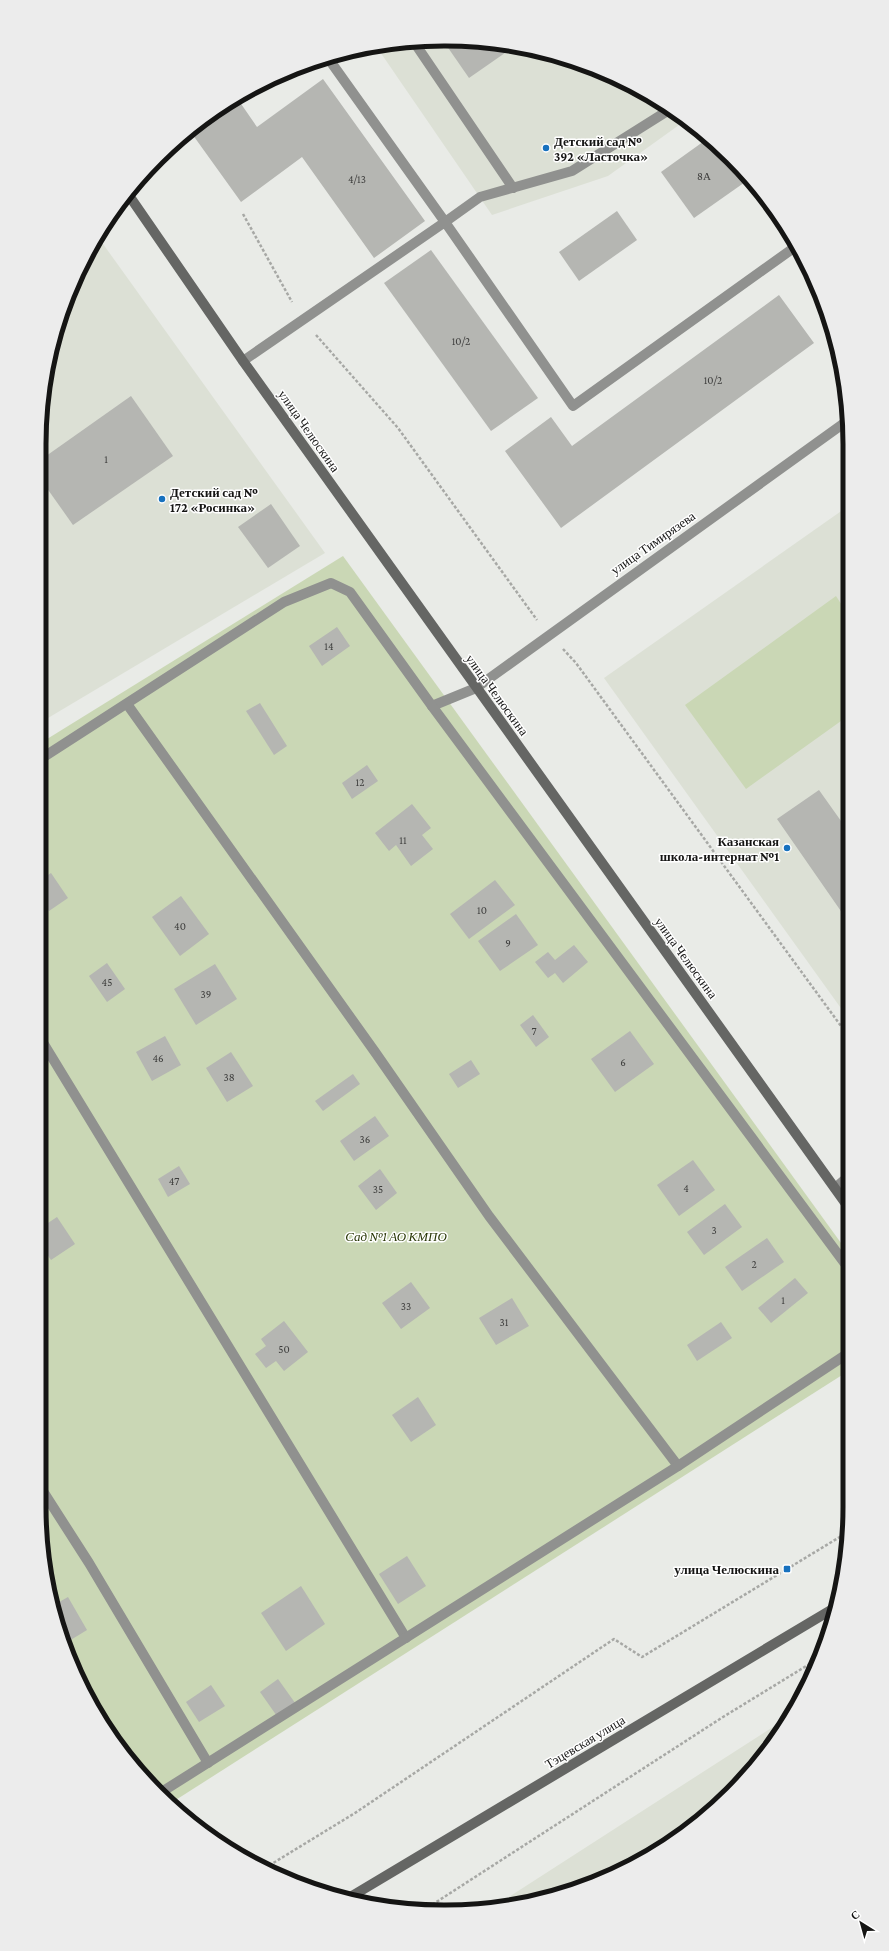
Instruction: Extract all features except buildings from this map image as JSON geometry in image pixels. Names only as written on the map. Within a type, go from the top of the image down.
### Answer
[{"type":"main road","name":"улица Челюскина","points":[[131,198],[243,361],[843,1199]]},
{"type":"main road","name":"Тэцевская улица","points":[[355,1894],[829,1611]]},
{"type":"street","points":[[417,47],[513,188]]},
{"type":"street","points":[[331,63],[445,222],[573,406],[792,249]]},
{"type":"street","points":[[243,361],[480,197],[572,171],[665,112]]},
{"type":"street","name":"улица Тимирязева","points":[[432,706],[476,688],[842,424]]},
{"type":"street","points":[[46,755],[284,602],[332,583],[350,592],[432,706],[843,1261]]},
{"type":"street","points":[[126,704],[375,1052],[489,1216],[678,1466]]},
{"type":"street","points":[[46,1047],[406,1638]]},
{"type":"street","points":[[835,1188],[843,1181]]},
{"type":"street","points":[[165,1790],[678,1466],[843,1357]]},
{"type":"street","points":[[46,1496],[89,1563],[208,1763]]},
{"type":"path","points":[[270,1865],[355,1813],[614,1639],[642,1657],[842,1536]]},
{"type":"path","points":[[432,1905],[723,1717],[812,1662]]},
{"type":"shaded area","name":"Детский сад № 392 «Ласточка»","points":[[418,47],[471,47],[497,49],[548,60],[573,67],[621,87],[644,99],[681,124],[608,176],[492,215],[380,51]]},
{"type":"shaded area","name":"Детский сад № 172 «Росинка»","points":[[101,241],[325,553],[46,719],[46,444],[49,392],[67,316],[87,268]]},
{"type":"shaded area","name":"Казанская школа-интернат №1","points":[[843,510],[843,1011],[604,678]]},
{"type":"shaded area","points":[[779,1723],[761,1749],[726,1788],[687,1823],[666,1838],[644,1852],[597,1875],[548,1891],[503,1901]]},
{"type":"green space","name":"Сад №1 АО КМПО","points":[[343,556],[843,1246],[843,1374],[176,1800],[145,1769],[128,1749],[99,1706],[76,1659],[67,1635],[49,1559],[46,1506],[46,740]]},
{"type":"green space","points":[[836,596],[843,607],[843,720],[746,789],[685,705]]},
{"type":"place","name":"Детский сад № 392 «Ласточка»","points":[[546,148]]},
{"type":"place","name":"Детский сад № 172 «Росинка»","points":[[162,499]]},
{"type":"place","name":"Казанская школа-интернат №1","points":[[787,848]]},
{"type":"place","name":"улица Челюскина","points":[[787,1569]]}]
